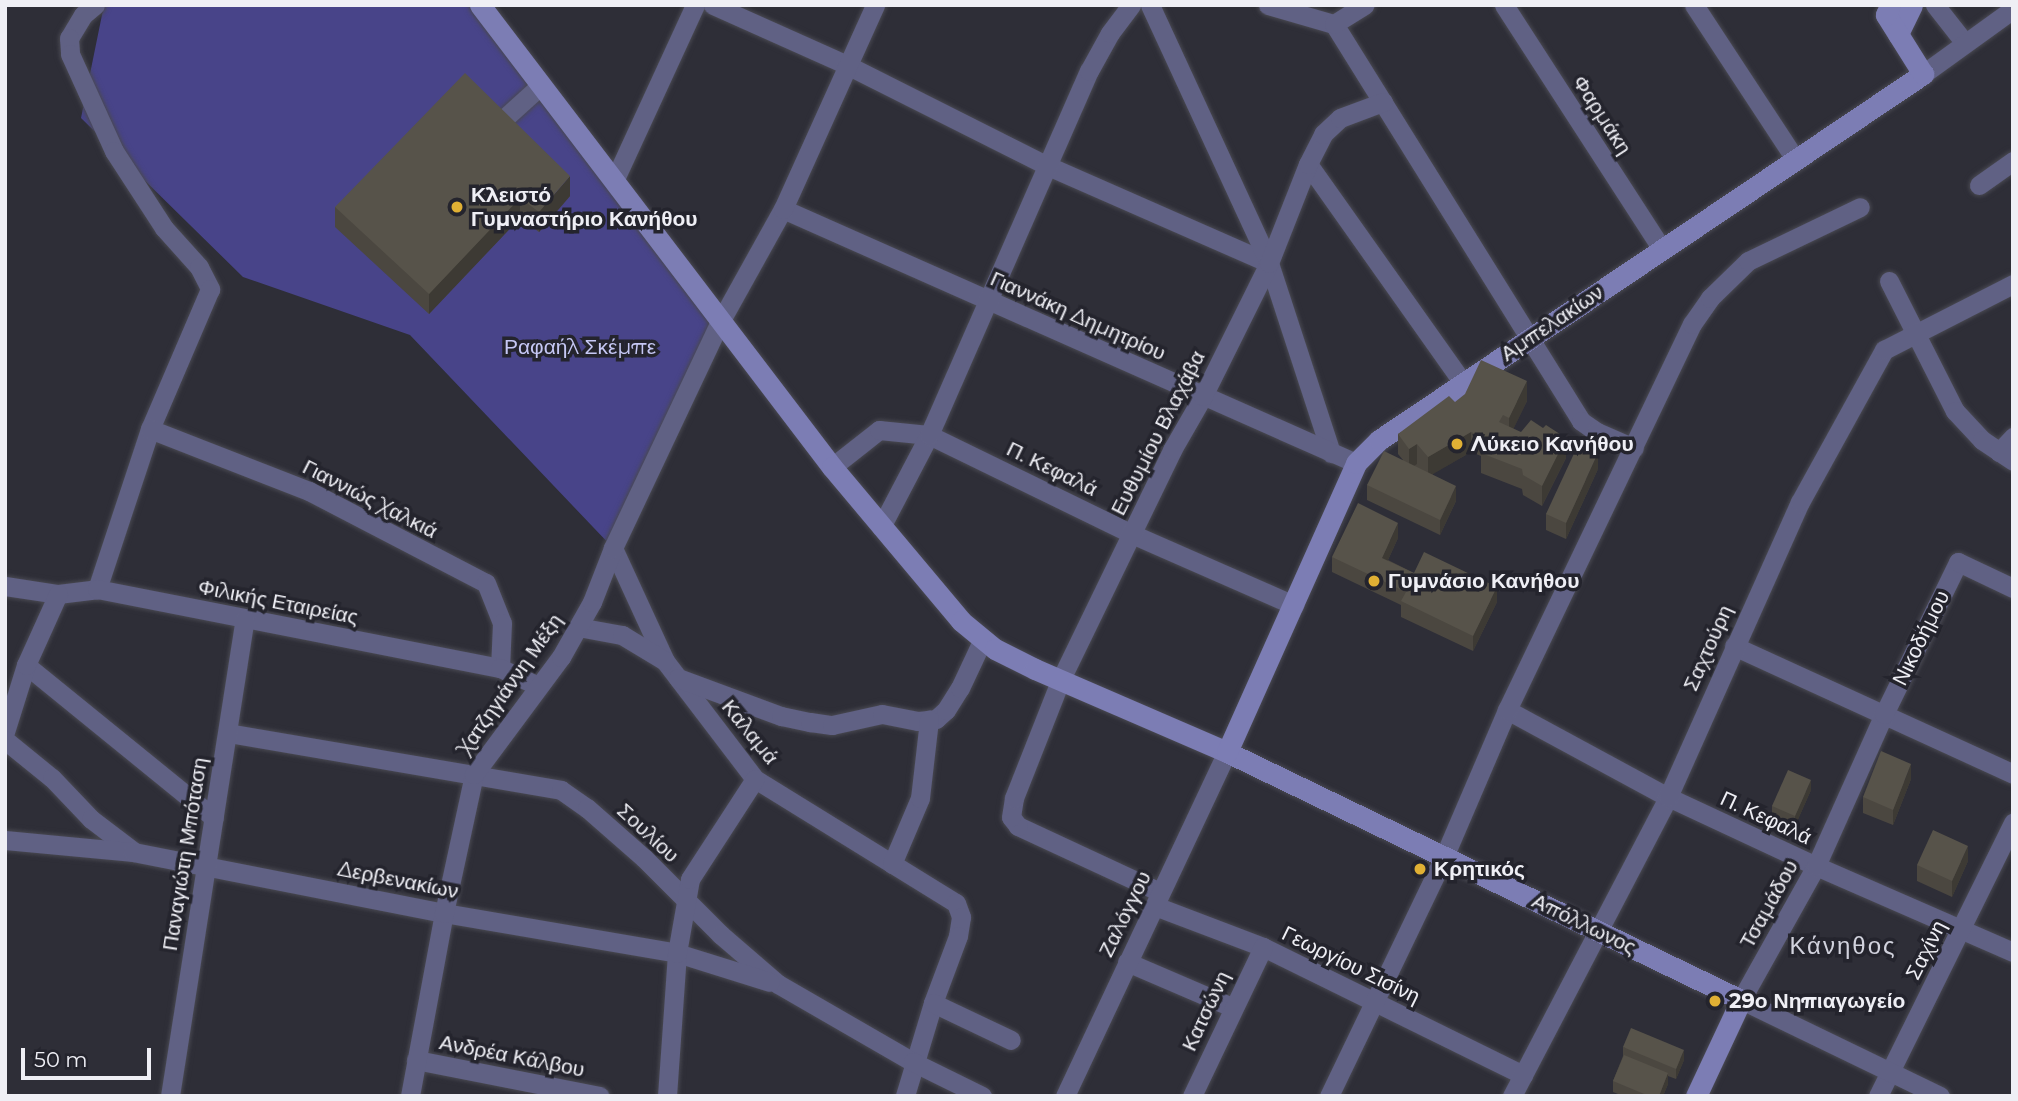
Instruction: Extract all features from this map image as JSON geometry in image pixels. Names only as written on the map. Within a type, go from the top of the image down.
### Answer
[{"type":"street","points":[[95,5],[83,15],[69,38],[70,54],[114,151],[164,229],[199,268],[210,289],[149,429],[97,589]]},
{"type":"street","name":"Απόλλωνος","points":[[480,5],[832,467],[961,621],[995,649],[1060,681],[1227,752],[1940,1096]]},
{"type":"street","points":[[615,179],[695,5]]},
{"type":"street","points":[[713,5],[847,65],[1048,166],[1269,263]]},
{"type":"street","name":"Χατζηγιάννη Μέξη","points":[[410,1096],[444,913],[474,774],[561,657],[578,627],[720,322],[782,209],[875,5]]},
{"type":"street","points":[[881,527],[929,435],[1089,71],[1110,33],[1131,5]]},
{"type":"street","points":[[1150,5],[1269,263],[1331,453]]},
{"type":"street","points":[[1268,5],[1334,24],[1581,421],[1597,432],[1634,447]]},
{"type":"street","points":[[1334,24],[1364,5]]},
{"type":"street","name":"Φαρμάκη","points":[[1504,5],[1662,249]]},
{"type":"street","points":[[1694,5],[1796,159]]},
{"type":"street","points":[[1898,34],[1912,5]]},
{"type":"street","points":[[1935,5],[1964,43]]},
{"type":"street","points":[[1885,8],[1923,74]]},
{"type":"street","name":"Αμπελακίων","points":[[1227,752],[1356,463],[1379,440],[1923,74],[2013,9]]},
{"type":"street","points":[[497,125],[540,86]]},
{"type":"street","name":"Ευθυμίου Βλαχάβα","points":[[1011,817],[1014,798],[1060,681],[1172,450],[1203,396],[1269,263],[1308,164],[1324,134],[1340,118],[1383,102]]},
{"type":"street","points":[[1979,185],[2013,161]]},
{"type":"street","points":[[1308,164],[1463,383]]},
{"type":"street","points":[[1329,1096],[1444,857],[1507,710],[1692,324],[1710,298],[1748,261],[1860,207]]},
{"type":"street","name":"Γιαννάκη Δημητρίου","points":[[782,209],[1356,463]]},
{"type":"street","points":[[1889,281],[1955,411],[1982,440],[2006,456],[2013,437]]},
{"type":"street","name":"Σαχτούρη","points":[[1512,1096],[1668,797],[1800,502],[1884,350],[2013,284]]},
{"type":"street","name":"Γιαννιώς Χαλκιά","points":[[149,429],[309,491],[486,583],[502,623],[500,668]]},
{"type":"street","name":"Π. Κεφαλά","points":[[832,467],[879,430],[929,435],[1132,534],[1294,605]]},
{"type":"street","name":"Καλαμά","points":[[613,548],[665,661],[755,779],[956,903],[961,916],[958,936],[933,1003]]},
{"type":"street","name":"Νικοδήμου","points":[[1884,714],[1958,562],[2013,588]]},
{"type":"street","name":"Φιλικής Εταιρείας","points":[[5,586],[58,594],[97,589],[500,668],[538,686]]},
{"type":"street","points":[[5,732],[26,665],[58,594]]},
{"type":"street","name":"Παναγιώτη Μπόταση","points":[[170,1096],[245,619]]},
{"type":"street","points":[[578,627],[622,635],[665,661]]},
{"type":"street","points":[[678,678],[781,716],[810,722],[832,725],[882,714],[918,721],[929,720],[936,719],[946,710],[983,639]]},
{"type":"street","points":[[1734,646],[2013,774]]},
{"type":"street","points":[[26,665],[214,817]]},
{"type":"street","name":"Π. Κεφαλά","points":[[1507,710],[1668,797],[1816,866],[2013,952]]},
{"type":"street","name":"Τσαμάδου","points":[[1741,1000],[1816,866],[1884,714]]},
{"type":"street","points":[[892,864],[920,798],[929,720]]},
{"type":"street","name":"Σουλίου","points":[[228,733],[561,790],[587,808],[644,858],[685,901],[778,984],[913,1062],[982,1096]]},
{"type":"street","points":[[5,740],[52,778],[91,819],[134,852]]},
{"type":"street","name":"Ζαλόγγου","points":[[1066,1096],[1227,752]]},
{"type":"street","points":[[667,1096],[677,953],[690,878],[755,779]]},
{"type":"street","name":"Γεωργίου Σισίνη","points":[[1011,817],[1018,826],[1028,832],[1158,899],[1523,1075]]},
{"type":"street","name":"Σαχίνη","points":[[1878,1096],[2013,822]]},
{"type":"street","name":"Δερβενακίων","points":[[5,841],[134,852],[444,913],[677,953],[778,984]]},
{"type":"street","name":"Κατσώνη","points":[[1192,1096],[1262,947]]},
{"type":"street","points":[[1127,962],[1233,1007]]},
{"type":"street","points":[[1696,1096],[1741,1000]]},
{"type":"street","points":[[905,1096],[913,1062],[933,1003],[1011,1040]]},
{"type":"street","name":"Ανδρέα Κάλβου","points":[[416,1060],[599,1096]]},
{"type":"green space","name":"Ραφαήλ Σκέμπε","points":[[104,5],[480,5],[720,322],[613,548],[410,335],[243,277],[81,118]]},
{"type":"building","name":"Κλειστό Γυμναστήριο Κανήθου","points":[[465,73],[570,176],[539,212],[520,198],[429,294],[335,207]]},
{"type":"building","points":[[1481,360],[1527,381],[1509,418],[1503,415],[1499,422],[1521,432],[1531,420],[1543,428],[1546,425],[1566,438],[1542,486],[1523,475],[1522,469],[1481,453],[1485,438],[1471,432],[1428,457],[1417,444],[1409,449],[1398,434],[1449,396],[1455,402],[1465,394]]},
{"type":"building","points":[[1578,445],[1598,453],[1566,523],[1546,514]]},
{"type":"building","points":[[1384,451],[1456,486],[1440,520],[1367,485]]},
{"type":"building","name":"Γυμνάσιο Κανήθου","points":[[1358,503],[1398,523],[1382,558],[1414,573],[1424,552],[1497,587],[1473,636],[1401,601],[1406,592],[1332,557]]},
{"type":"building","points":[[1881,751],[1911,764],[1893,810],[1863,797]]},
{"type":"building","points":[[1788,770],[1811,780],[1795,816],[1772,806]]},
{"type":"building","points":[[1933,830],[1968,846],[1952,881],[1917,865]]},
{"type":"building","points":[[1631,1028],[1684,1050],[1676,1069],[1623,1047]]},
{"type":"building","points":[[1624,1055],[1668,1073],[1659,1096],[1649,1096],[1613,1081]]},
{"type":"place","name":"Κλειστό Γυμναστήριο Κανήθου","points":[[457,207]]},
{"type":"place","name":"Λύκειο Κανήθου","points":[[1457,444]]},
{"type":"place","name":"Γυμνάσιο Κανήθου","points":[[1374,581]]},
{"type":"place","name":"Κρητικός","points":[[1420,869]]},
{"type":"place","name":"29ο Νηπιαγωγείο","points":[[1715,1001]]},
{"type":"district","name":"Κάνηθος","points":[[1843,946]]}]
